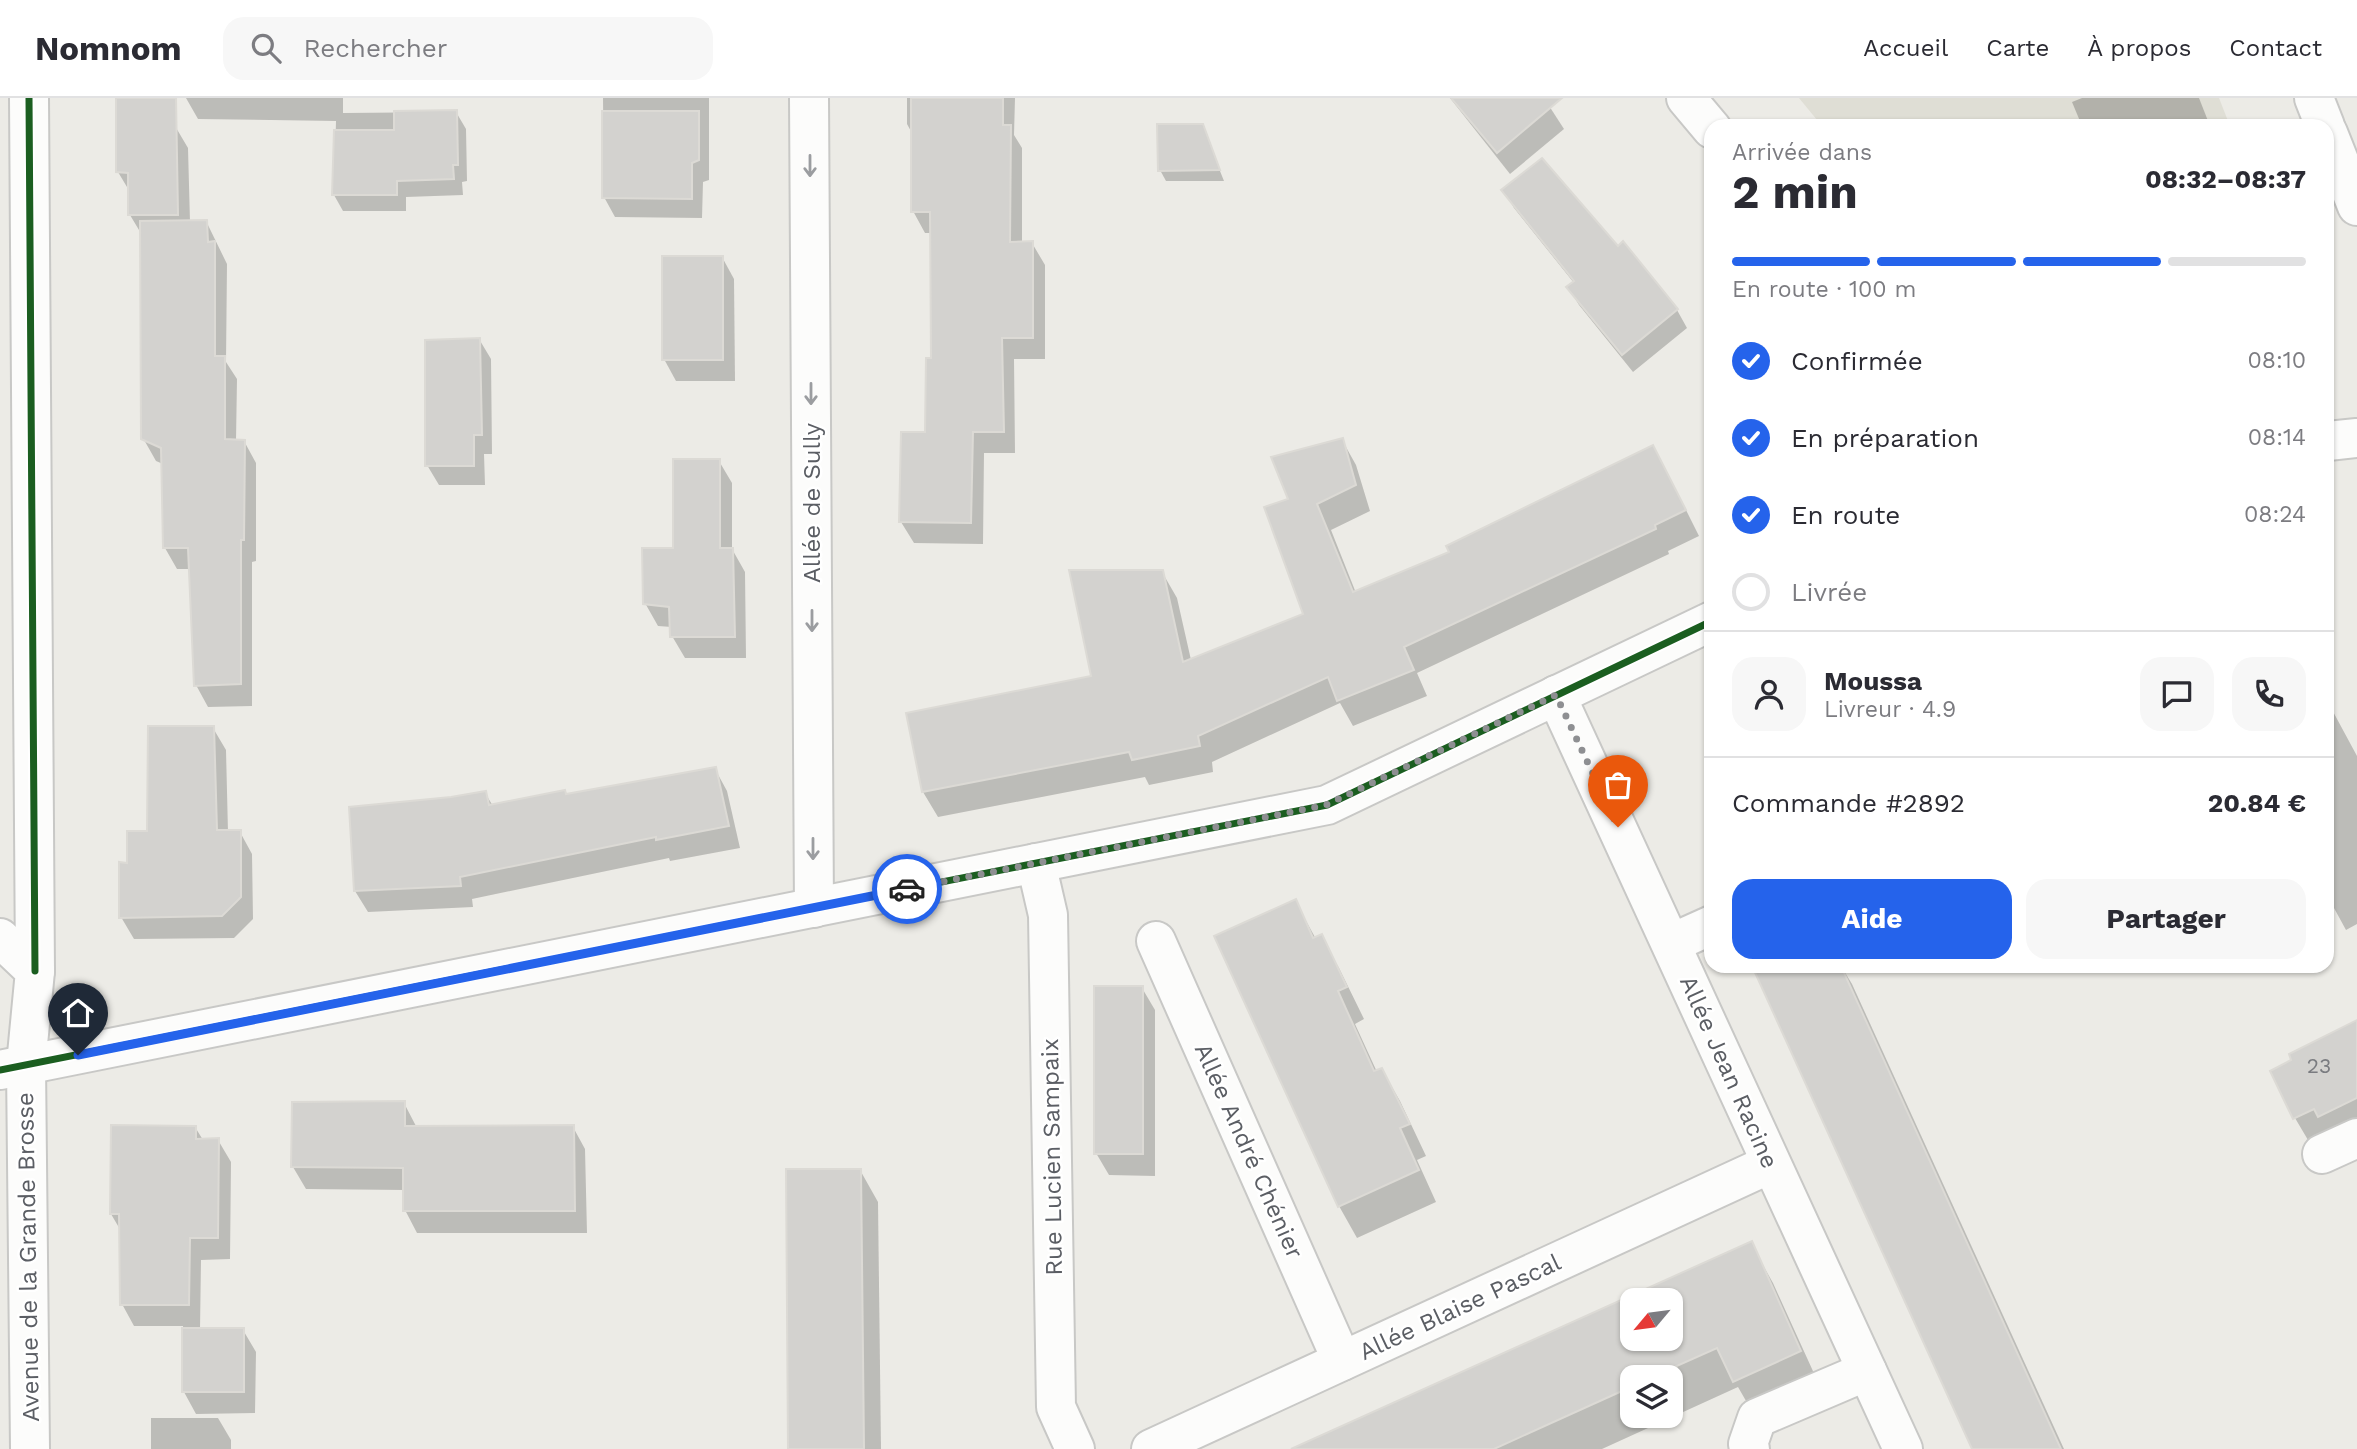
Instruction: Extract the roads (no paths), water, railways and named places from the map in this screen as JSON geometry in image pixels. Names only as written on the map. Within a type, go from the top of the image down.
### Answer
[{"type":"street","name":"Avenue de la Grande Brosse","points":[[29,98],[35,971],[13,1067],[30,1449]]},
{"type":"street","name":"Allée de Sully","points":[[809,98],[814,908]]},
{"type":"street","points":[[1686,98],[1704,119]]},
{"type":"street","points":[[2314,98],[2322,119]]},
{"type":"street","points":[[2334,147],[2357,205]]},
{"type":"street","points":[[2334,440],[2357,438]]},
{"type":"street","points":[[13,1067],[1326,805],[1704,625]]},
{"type":"street","name":"Allée Jean Racine","points":[[1556,695],[1903,1449]]},
{"type":"street","name":"Rue Lucien Sampaix","points":[[1036,863],[1048,915],[1056,1406],[1075,1449]]},
{"type":"street","points":[[1672,943],[1704,929]]},
{"type":"street","points":[[0,938],[35,971]]},
{"type":"street","name":"Allée André Chénier","points":[[1156,941],[1342,1361]]},
{"type":"street","points":[[2322,1154],[2357,1138]]},
{"type":"street","name":"Allée Blaise Pascal","points":[[1151,1449],[1770,1164]]},
{"type":"street","points":[[1750,1449],[1748,1444],[1758,1418],[1867,1371]]}]
